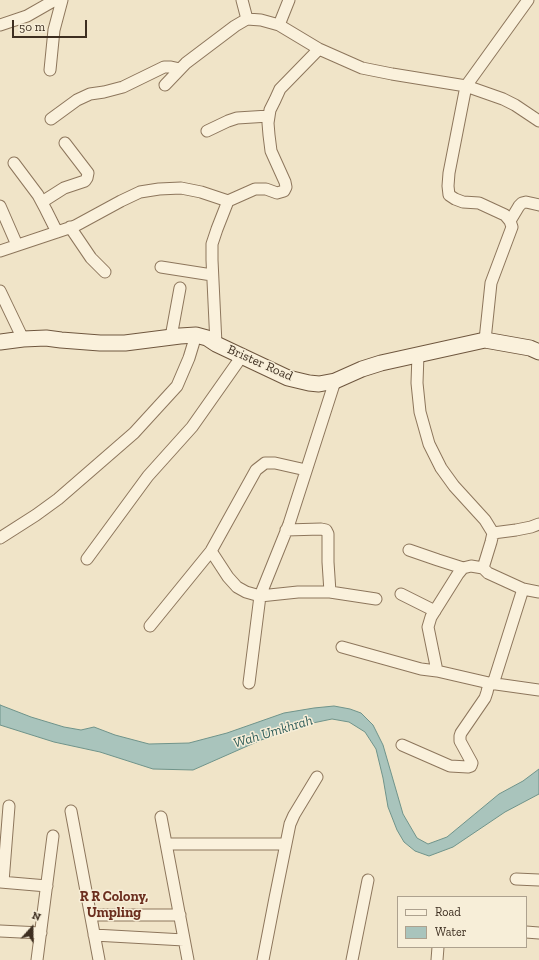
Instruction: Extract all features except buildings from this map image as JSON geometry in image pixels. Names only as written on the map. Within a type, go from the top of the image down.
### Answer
[{"type":"street","points":[[0,25],[27,16],[55,0]]},
{"type":"street","points":[[50,70],[54,30],[62,0]]},
{"type":"street","points":[[242,0],[247,19]]},
{"type":"street","points":[[279,25],[289,0]]},
{"type":"street","points":[[485,340],[491,283],[512,228],[510,221],[505,215],[479,203],[463,202],[449,195],[449,173],[466,86],[528,0]]},
{"type":"street","points":[[165,85],[186,63],[235,26],[247,19],[261,20],[279,25],[318,49],[362,68],[466,86],[516,105],[539,120]]},
{"type":"street","points":[[216,344],[212,275],[212,244],[216,229],[228,201],[250,190],[266,189],[277,193],[284,191],[286,187],[285,182],[271,151],[269,135],[270,110],[280,89],[318,49]]},
{"type":"street","points":[[51,119],[77,100],[90,94],[123,87],[164,67],[180,69]]},
{"type":"street","points":[[207,131],[237,118],[269,116]]},
{"type":"street","points":[[42,202],[57,191],[85,181],[87,178],[88,173],[65,143]]},
{"type":"street","points":[[14,163],[42,202],[57,232]]},
{"type":"street","points":[[0,251],[70,227],[95,216],[140,192],[159,188],[181,188],[201,192],[228,201]]},
{"type":"street","points":[[510,221],[522,203],[526,202],[539,205]]},
{"type":"street","points":[[0,206],[17,245]]},
{"type":"street","points":[[70,227],[91,258],[105,272]]},
{"type":"street","points":[[160,266],[212,275]]},
{"type":"street","points":[[171,337],[180,288]]},
{"type":"street","points":[[0,291],[23,339]]},
{"type":"street","points":[[0,538],[58,499],[134,433],[177,386],[190,358],[196,335]]},
{"type":"street","name":"Brister Road","points":[[0,342],[46,338],[100,343],[125,343],[196,335],[207,338],[216,344],[288,378],[319,384],[335,381],[362,369],[381,363],[485,340],[530,348],[539,352]]},
{"type":"street","points":[[418,354],[417,383],[420,412],[429,444],[441,468],[454,486],[485,520],[492,533],[491,542],[482,568]]},
{"type":"street","points":[[87,559],[148,476],[192,427],[242,356]]},
{"type":"street","points":[[249,683],[260,596],[286,530],[335,381]]},
{"type":"street","points":[[150,626],[211,551],[256,470],[265,463],[275,463],[306,470]]},
{"type":"street","points":[[492,533],[516,530],[539,524]]},
{"type":"street","points":[[286,530],[326,530],[328,534],[330,592]]},
{"type":"street","points":[[409,550],[463,568],[471,566],[482,568],[488,573],[523,590],[539,592]]},
{"type":"street","points":[[211,551],[228,577],[237,587],[246,592],[260,596],[298,592],[330,592],[376,599]]},
{"type":"street","points":[[437,671],[428,627],[431,617],[463,568]]},
{"type":"street","points":[[402,745],[450,766],[468,768],[471,766],[472,763],[460,741],[460,736],[485,698],[523,590]]},
{"type":"street","points":[[401,594],[435,611]]},
{"type":"street","points":[[342,647],[421,669],[437,671],[491,684],[539,690]]},
{"type":"street","points":[[263,960],[290,824],[317,777]]},
{"type":"street","points":[[9,806],[1,882],[46,886]]},
{"type":"street","points":[[71,811],[99,960]]},
{"type":"street","points":[[162,817],[188,960]]},
{"type":"street","points":[[38,960],[52,836]]},
{"type":"street","points":[[166,844],[286,844]]},
{"type":"street","points":[[516,879],[539,880]]},
{"type":"street","points":[[352,960],[368,880]]},
{"type":"street","points":[[91,915],[180,915]]},
{"type":"street","points":[[0,931],[41,933]]},
{"type":"street","points":[[527,932],[539,933]]},
{"type":"street","points":[[94,934],[184,940]]},
{"type":"street","points":[[437,960],[438,948]]},
{"type":"water","name":"Wah Umkhrah","points":[[0,705],[31,717],[64,727],[81,730],[94,727],[115,735],[149,744],[189,743],[227,733],[284,713],[334,706],[350,709],[361,713],[373,725],[383,745],[403,814],[417,838],[428,844],[447,837],[499,794],[523,781],[539,769],[539,794],[505,812],[453,847],[429,856],[415,851],[404,842],[397,830],[388,807],[376,749],[365,732],[349,722],[332,719],[308,724],[261,740],[193,770],[153,769],[100,752],[54,742],[0,725]]},
{"type":"district","name":"R R Colony, Umpling","points":[[114,906]]}]
